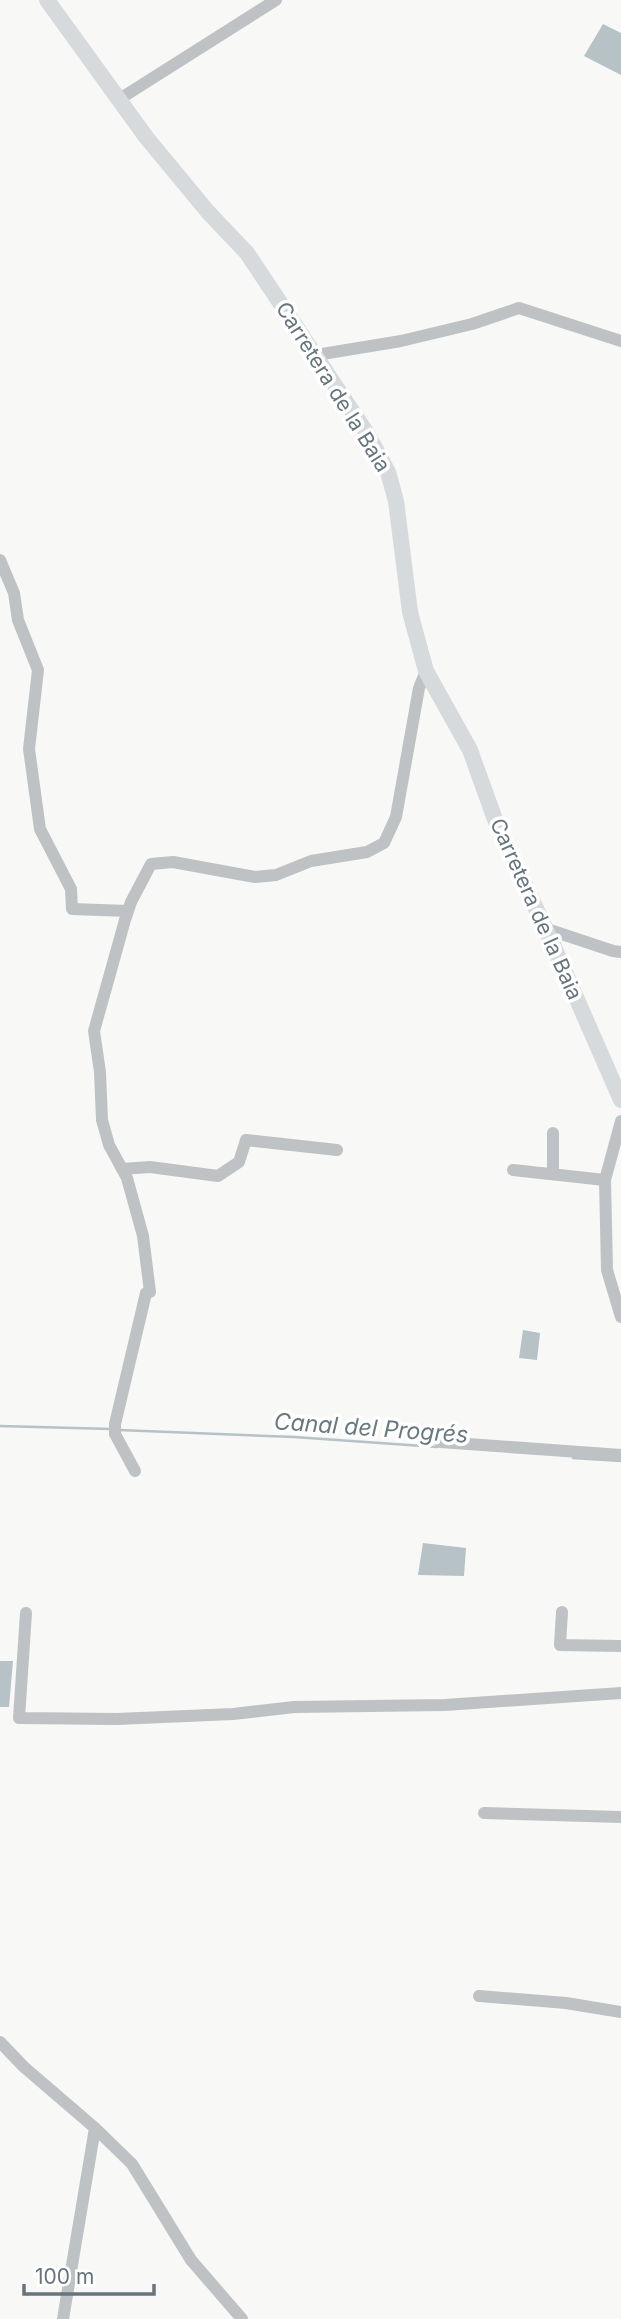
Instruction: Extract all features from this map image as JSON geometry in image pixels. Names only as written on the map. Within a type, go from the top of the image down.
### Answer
[{"type":"main road","name":"Carretera de la Baia","points":[[47,0],[146,137],[208,212],[247,253],[368,435],[388,472],[396,501],[411,612],[426,671],[470,750],[496,825],[621,1100]]},
{"type":"street","points":[[118,100],[276,0]]},
{"type":"street","points":[[316,355],[401,341],[472,324],[519,308],[620,339]]},
{"type":"street","points":[[0,560],[13,593],[18,620],[38,670],[29,749],[40,829],[71,889],[72,909],[128,911]]},
{"type":"street","points":[[135,1471],[115,1434],[115,1424],[148,1292],[143,1236],[127,1178],[109,1145],[102,1120],[100,1072],[94,1031],[128,911],[151,864],[173,862],[255,877],[276,875],[311,861],[367,852],[384,843],[396,817],[419,688],[426,671]]},
{"type":"street","points":[[544,928],[621,952]]},
{"type":"street","points":[[621,1121],[605,1180],[607,1270],[621,1317]]},
{"type":"street","points":[[553,1133],[553,1174]]},
{"type":"street","points":[[122,1169],[150,1167],[218,1176],[239,1162],[246,1140],[337,1150]]},
{"type":"street","points":[[513,1170],[605,1180]]},
{"type":"street","points":[[440,1442],[621,1455]]},
{"type":"street","points":[[562,1612],[560,1645],[621,1646]]},
{"type":"street","points":[[26,1613],[19,1718],[233,1714],[294,1707],[445,1705],[621,1693]]},
{"type":"street","points":[[484,1813],[621,1817]]},
{"type":"street","points":[[479,1996],[566,2003],[621,2012]]},
{"type":"street","points":[[0,2042],[132,2164],[191,2260],[242,2319]]},
{"type":"street","points":[[63,2319],[95,2128]]},
{"type":"shaded area","points":[[603,24],[621,33],[621,75],[584,56]]},
{"type":"shaded area","points":[[523,1330],[540,1333],[537,1360],[519,1358]]},
{"type":"shaded area","points":[[423,1543],[466,1548],[464,1576],[418,1575]]},
{"type":"shaded area","points":[[0,1661],[13,1661],[9,1707],[0,1707]]},
{"type":"waterway","name":"Canal del Progrés","points":[[0,1426],[111,1429]]},
{"type":"waterway","name":"Canal del Progrés","points":[[119,1430],[294,1437],[437,1447]]},
{"type":"waterway","name":"Canal del Progrés","points":[[573,1458],[621,1461]]}]
